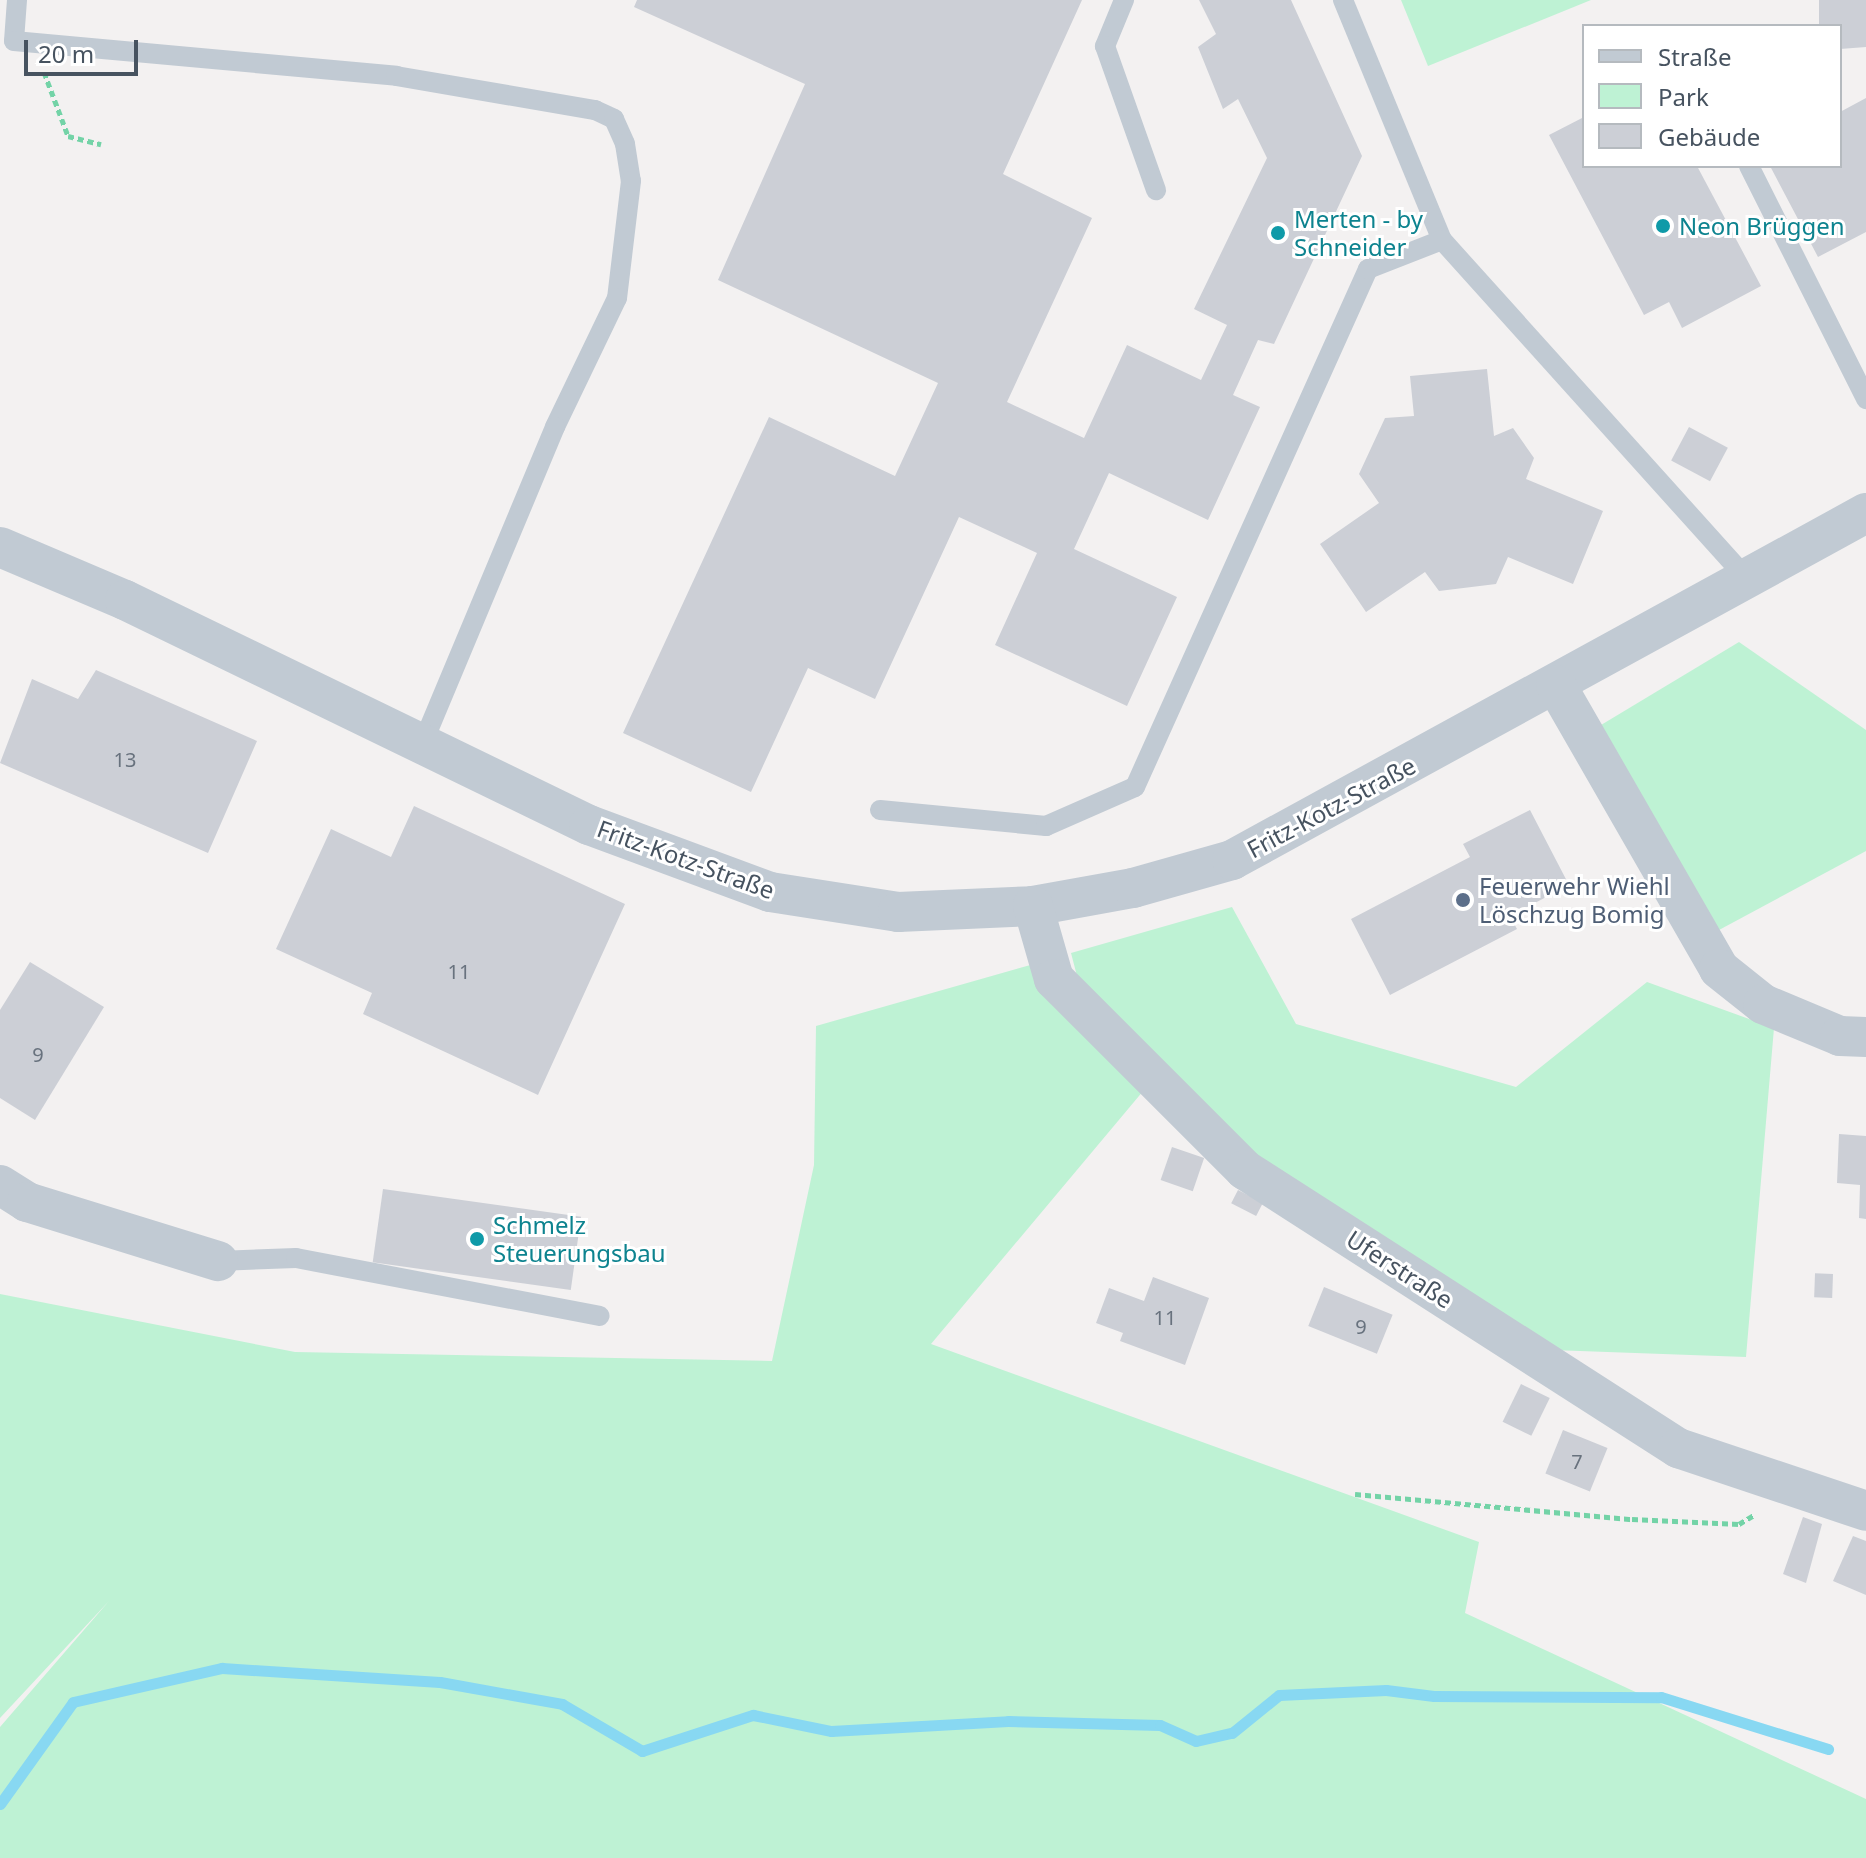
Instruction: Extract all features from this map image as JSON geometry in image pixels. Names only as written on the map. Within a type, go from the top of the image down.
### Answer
[{"type":"street","name":"Fritz-Kotz-Straße","points":[[0,547],[125,600],[589,825],[770,892],[898,912],[1033,906],[1133,888],[1232,860],[1866,513]]},
{"type":"street","points":[[1556,685],[1719,969],[1763,1004],[1840,1036],[1866,1037]]},
{"type":"street","name":"Uferstraße","points":[[1033,906],[1054,979],[1245,1170],[1678,1448],[1866,1511]]},
{"type":"street","points":[[0,1185],[27,1202],[218,1261]]},
{"type":"lane","points":[[17,0],[14,41],[396,76],[595,110],[614,119],[625,144],[631,181],[617,298],[555,427],[422,745]]},
{"type":"lane","points":[[1124,0],[1105,46],[1156,190]]},
{"type":"lane","points":[[1343,0],[1442,240],[1746,578]]},
{"type":"lane","points":[[1750,168],[1866,399]]},
{"type":"lane","points":[[880,810],[1046,826],[1135,787],[1368,269],[1442,240]]},
{"type":"lane","points":[[218,1261],[296,1258],[600,1316]]},
{"type":"path","points":[[41,42],[44,76],[68,136],[101,144]]},
{"type":"path","points":[[1355,1494],[1739,1524],[1796,1489]]},
{"type":"green space","points":[[1401,0],[1591,0],[1428,66]]},
{"type":"green space","points":[[1739,642],[1866,730],[1866,851],[1719,930],[1601,725]]},
{"type":"green space","points":[[1232,907],[1296,1024],[1516,1087],[1647,982],[1774,1028],[1746,1357],[1552,1350],[1264,1164],[1077,976],[1071,953]]},
{"type":"green space","points":[[1034,964],[1144,1090],[931,1344],[1479,1542],[1465,1613],[1866,1799],[1866,1858],[0,1858],[0,1727],[109,1601],[0,1718],[0,1294],[295,1352],[772,1361],[814,1165],[816,1026]]},
{"type":"building","points":[[637,0],[1082,0],[1003,174],[1092,218],[1007,402],[1084,438],[1127,345],[1201,380],[1227,325],[1194,309],[1267,158],[1238,99],[1223,109],[1198,47],[1216,34],[1199,0],[1291,0],[1362,156],[1274,344],[1258,340],[1233,395],[1260,407],[1208,520],[1109,473],[1074,549],[1177,597],[1127,706],[995,645],[1037,553],[959,517],[875,699],[808,668],[751,792],[623,733],[769,417],[895,476],[938,383],[718,280],[805,84],[634,7]]},
{"type":"building","points":[[1819,0],[1866,0],[1866,47],[1842,49],[1842,24],[1819,24]]},
{"type":"building","points":[[1866,98],[1866,232],[1818,257],[1771,168],[1842,168],[1842,111]]},
{"type":"building","name":"Neon Brüggen","points":[[1582,118],[1582,168],[1698,168],[1761,286],[1682,328],[1669,302],[1644,315],[1549,135]]},
{"type":"building","points":[[1487,369],[1494,436],[1513,428],[1534,458],[1526,479],[1603,511],[1573,584],[1508,557],[1496,584],[1439,591],[1425,572],[1366,612],[1320,544],[1379,503],[1359,474],[1385,418],[1414,416],[1410,376]]},
{"type":"building","points":[[1689,427],[1728,448],[1710,481],[1671,461]]},
{"type":"building","points":[[96,670],[257,741],[208,853],[0,763],[32,679],[78,699]]},
{"type":"building","points":[[414,806],[625,904],[538,1095],[363,1014],[372,993],[276,949],[331,829],[391,857]]},
{"type":"building","name":"Feuerwehr Wiehl Löschzug Bomig","points":[[1530,810],[1569,885],[1510,916],[1517,929],[1390,995],[1351,919],[1470,857],[1463,844]]},
{"type":"building","points":[[30,962],[104,1007],[35,1120],[0,1098],[0,1010]]},
{"type":"building","points":[[1839,1134],[1866,1136],[1866,1219],[1859,1218],[1860,1185],[1837,1183]]},
{"type":"building","points":[[1172,1147],[1204,1158],[1193,1191],[1161,1180]]},
{"type":"building","name":"Schmelz Steuerungsbau","points":[[383,1189],[581,1217],[571,1290],[373,1262]]},
{"type":"building","points":[[1238,1190],[1263,1203],[1256,1216],[1231,1203]]},
{"type":"building","points":[[1815,1273],[1833,1274],[1832,1298],[1814,1297]]},
{"type":"building","points":[[1153,1277],[1209,1298],[1185,1365],[1120,1341],[1123,1333],[1096,1323],[1109,1288],[1144,1301]]},
{"type":"building","points":[[1324,1287],[1393,1315],[1377,1354],[1308,1326]]},
{"type":"building","points":[[1521,1384],[1550,1398],[1531,1436],[1503,1422]]},
{"type":"building","points":[[1563,1430],[1608,1448],[1590,1492],[1545,1474]]},
{"type":"building","points":[[1803,1517],[1822,1524],[1806,1583],[1783,1574]]},
{"type":"building","points":[[1853,1536],[1866,1541],[1866,1595],[1833,1581]]},
{"type":"waterway","points":[[0,1804],[73,1702],[222,1668],[440,1682],[562,1704],[642,1751],[753,1715],[831,1731],[1008,1721],[1160,1725],[1196,1741],[1232,1733],[1279,1695],[1386,1690],[1434,1696],[1661,1697],[1828,1749]]},
{"type":"place","name":"Neon Brüggen","points":[[1663,226]]},
{"type":"place","name":"Merten - by Schneider","points":[[1278,233]]},
{"type":"place","name":"Feuerwehr Wiehl Löschzug Bomig","points":[[1463,900]]},
{"type":"place","name":"Schmelz Steuerungsbau","points":[[477,1239]]}]
